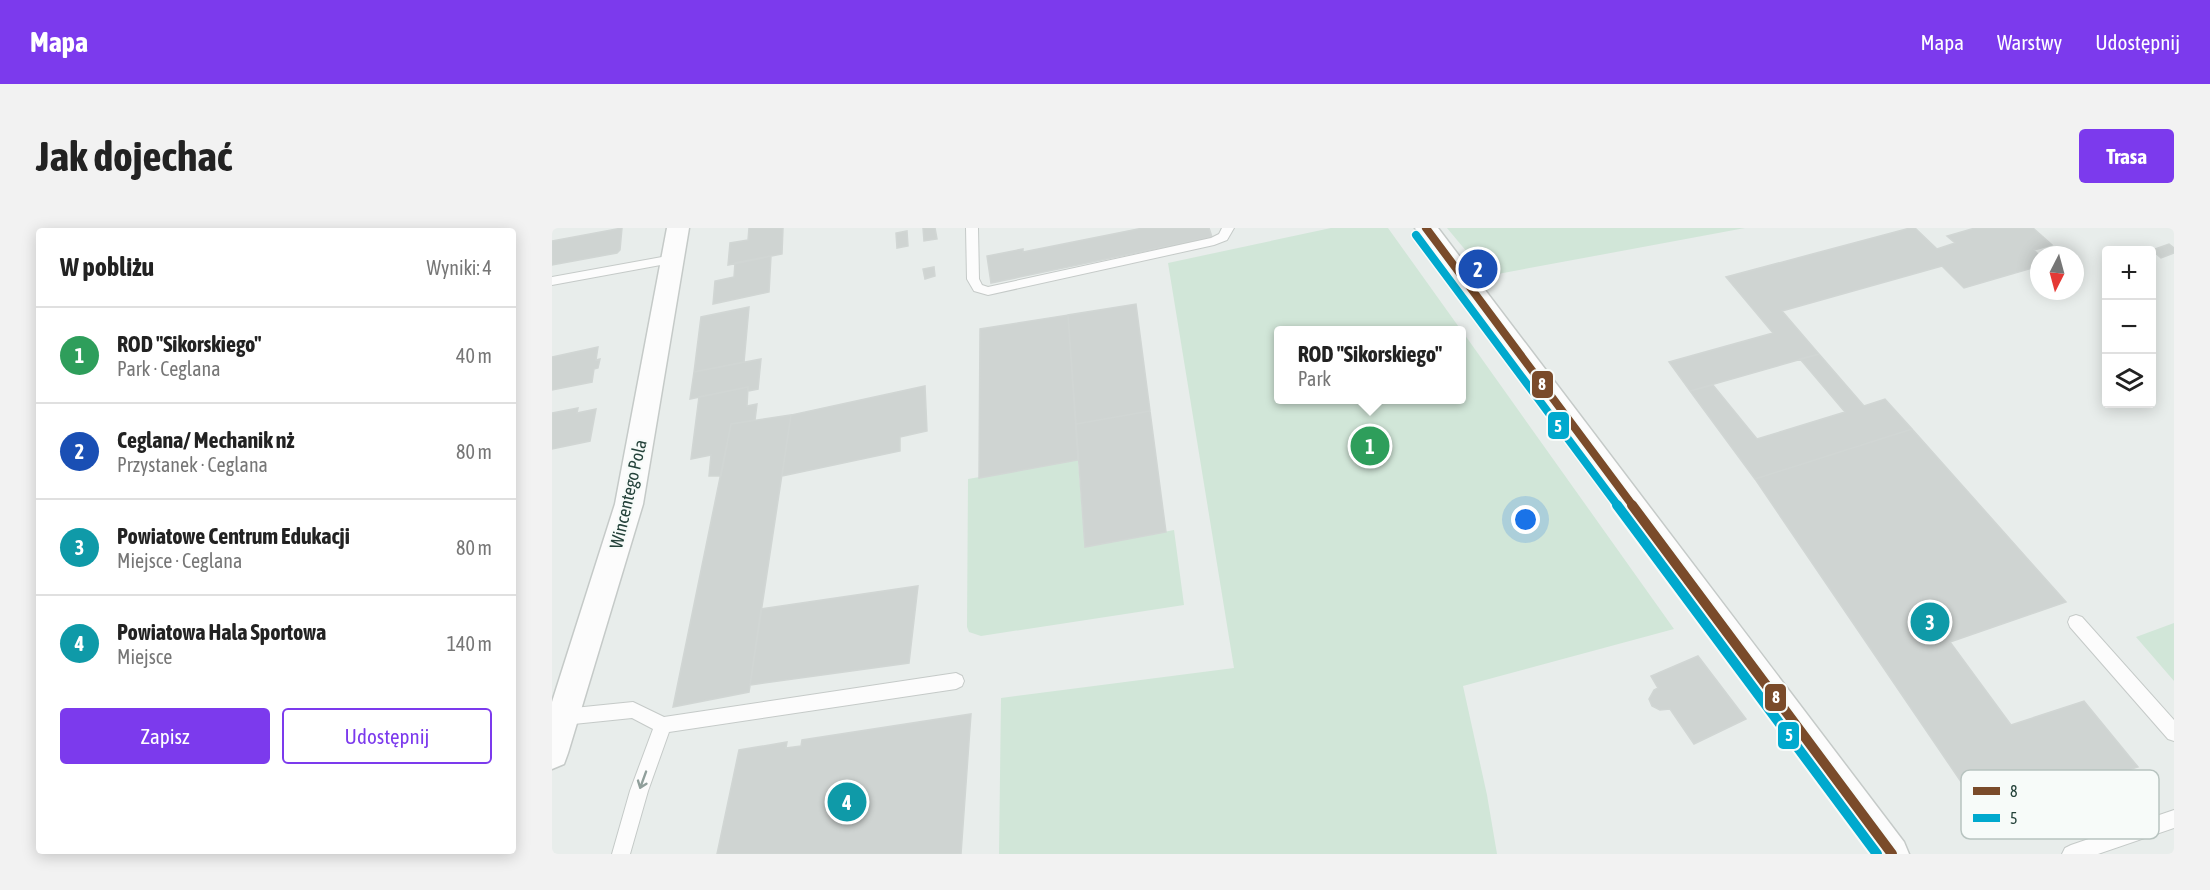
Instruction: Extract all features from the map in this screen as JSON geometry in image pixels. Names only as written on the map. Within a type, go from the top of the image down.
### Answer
[{"type":"street","name":"Wincentego Pola","points":[[552,753],[629,504],[678,228]]},
{"type":"street","points":[[1426,228],[1892,854]]},
{"type":"lane","points":[[972,228],[973,279],[978,288],[988,291],[1214,241],[1223,237],[1228,228]]},
{"type":"lane","points":[[552,281],[673,259]]},
{"type":"lane","points":[[2076,622],[2174,733]]},
{"type":"lane","points":[[564,717],[633,710],[663,725],[956,681]]},
{"type":"lane","points":[[621,854],[639,790],[663,725]]},
{"type":"lane","points":[[2159,824],[2174,819]]},
{"type":"lane","points":[[2071,854],[2115,839]]},
{"type":"green space","points":[[1331,228],[1388,228],[1458,326],[1274,326],[1274,404],[1466,404],[1466,337],[1674,629],[1463,686],[1487,795],[1497,854],[999,854],[1001,698],[1234,668],[1168,263]]},
{"type":"green space","points":[[1447,228],[1745,228],[1487,276]]},
{"type":"green space","points":[[1078,460],[1085,547],[1174,530],[1184,605],[981,636],[969,632],[967,627],[968,479]]},
{"type":"green space","points":[[2174,623],[2174,681],[2136,637]]},
{"type":"building","points":[[622,228],[620,250],[617,253],[552,265],[552,241]]},
{"type":"building","points":[[749,228],[783,228],[782,254],[728,265],[730,243],[748,240]]},
{"type":"building","points":[[923,228],[935,228],[937,239],[924,241]]},
{"type":"building","points":[[1143,228],[1209,228],[1212,237],[991,283],[987,256],[1023,249],[1023,252]]},
{"type":"building","points":[[1910,228],[1915,228],[1937,249],[1955,243],[1947,236],[1975,228],[2033,228],[2052,245],[2030,246],[2030,269],[1964,288],[1942,266],[1782,311],[1819,354],[1690,391],[1669,362],[1773,333],[1726,277]]},
{"type":"building","points":[[907,231],[908,246],[897,248],[896,233]]},
{"type":"building","points":[[2169,244],[2174,248],[2174,253],[2161,258],[2156,254],[2156,249]]},
{"type":"building","points":[[771,256],[769,292],[713,304],[715,281],[734,277],[735,263]]},
{"type":"building","points":[[934,267],[935,276],[925,279],[923,269]]},
{"type":"building","points":[[1136,304],[1150,411],[1076,424],[1068,315]]},
{"type":"building","points":[[749,307],[744,362],[694,372],[701,317]]},
{"type":"building","points":[[1068,315],[1078,460],[979,478],[980,329]]},
{"type":"building","points":[[598,347],[596,360],[600,359],[598,368],[594,369],[592,382],[552,390],[552,357]]},
{"type":"building","points":[[1819,354],[1864,406],[1885,399],[1912,429],[1755,479],[1690,391],[1713,385],[1757,439],[1845,412],[1800,359]]},
{"type":"building","points":[[761,359],[758,389],[748,391],[748,387],[690,399],[694,372]]},
{"type":"building","points":[[925,386],[927,431],[900,437],[900,451],[782,476],[791,415]]},
{"type":"building","points":[[748,387],[747,406],[757,404],[755,420],[731,424],[721,476],[709,476],[711,455],[691,459],[699,397]]},
{"type":"building","points":[[578,408],[577,413],[596,409],[590,441],[552,449],[552,413]]},
{"type":"building","points":[[1150,411],[1166,532],[1085,547],[1076,424]]},
{"type":"building","points":[[791,415],[749,692],[673,707],[731,424]]},
{"type":"building","points":[[1912,429],[2066,602],[1950,642],[2011,725],[2084,701],[2138,767],[2129,770],[1961,770],[1961,782],[1755,479]]},
{"type":"building","points":[[918,586],[909,663],[750,685],[761,609]]},
{"type":"building","points":[[1698,656],[1746,719],[1694,744],[1670,709],[1660,710],[1652,706],[1649,699],[1654,690],[1658,688],[1651,676]]},
{"type":"building","points":[[971,714],[961,854],[717,854],[739,750],[787,742],[786,748],[801,746],[802,740]]},
{"type":"transit line","name":"8","points":[[1426,228],[1892,854]]},
{"type":"transit line","name":"5","points":[[1416,235],[1877,854]]},
{"type":"place","name":"Ceglana/ Mechanik nż","points":[[1478,269]]},
{"type":"place","name":"ROD \"Sikorskiego\"","points":[[1370,446]]},
{"type":"place","name":"Powiatowe Centrum Edukacji","points":[[1930,622]]},
{"type":"place","name":"Powiatowa Hala Sportowa","points":[[847,802]]}]
